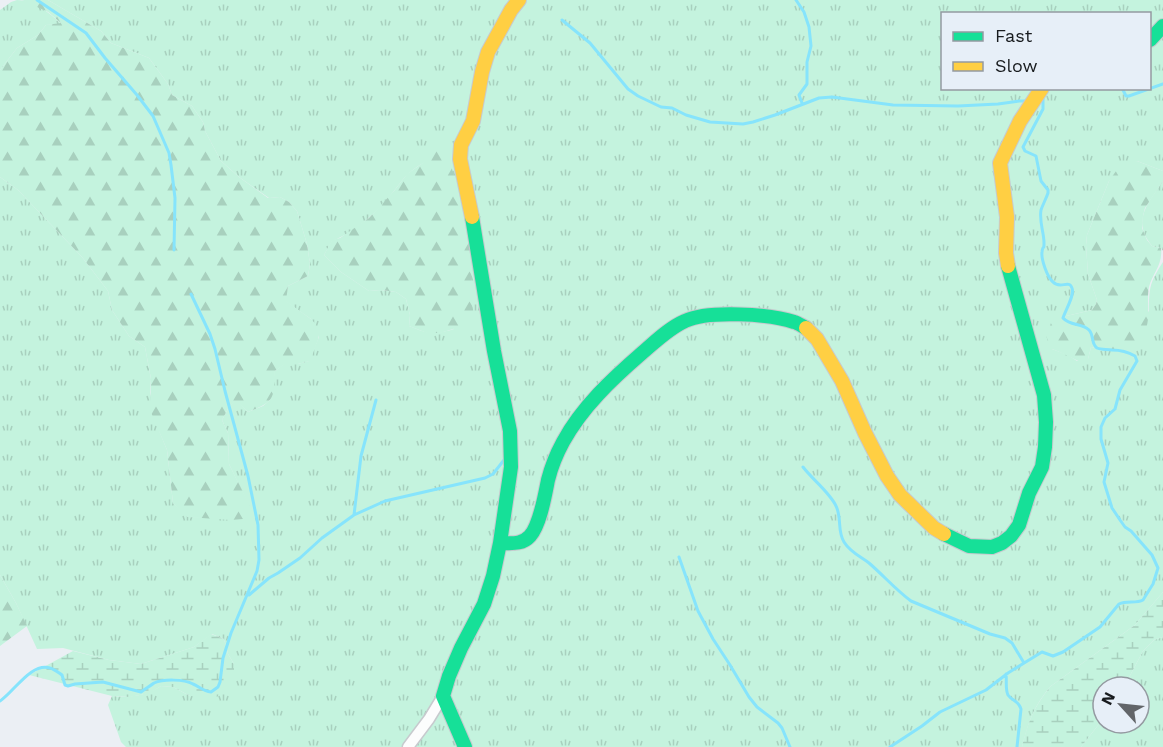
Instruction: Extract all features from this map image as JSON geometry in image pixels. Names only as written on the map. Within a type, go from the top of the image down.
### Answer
[{"type":"street","points":[[408,747],[443,696],[461,648],[484,604],[500,543],[511,467],[510,431],[460,159],[461,145],[473,121],[488,52],[519,0]]},
{"type":"street","points":[[1151,38],[1163,26]]},
{"type":"street","points":[[500,543],[519,543],[532,534],[543,505],[549,477],[563,442],[581,415],[602,390],[658,339],[684,321],[698,316],[717,314],[779,319],[794,322],[806,328],[817,339],[842,381],[865,433],[887,476],[900,495],[934,528],[969,546],[992,547],[1011,536],[1019,525],[1029,493],[1042,467],[1046,422],[1044,395],[1006,253],[1007,217],[1000,163],[1020,121],[1041,90]]},
{"type":"street","points":[[443,696],[465,747]]},
{"type":"green space","points":[[17,0],[35,5],[62,24],[46,25],[38,35],[17,48],[0,70],[0,10]]},
{"type":"green space","points":[[22,0],[48,0],[101,31],[111,43],[149,58],[168,84],[172,95],[192,106],[203,122],[205,131],[221,161],[268,198],[280,197],[289,202],[297,211],[307,244],[310,264],[308,276],[288,286],[286,301],[311,319],[320,329],[318,340],[310,361],[285,364],[275,371],[273,393],[268,402],[248,412],[236,401],[229,407],[222,420],[228,433],[229,464],[256,518],[230,520],[188,517],[173,503],[167,450],[150,410],[151,379],[145,347],[129,336],[112,310],[108,291],[82,257],[18,190],[0,177],[0,70],[17,48],[38,35],[46,25],[61,23],[48,12]]},
{"type":"green space","points":[[48,0],[1163,0],[1163,171],[1137,161],[1109,181],[1087,235],[1088,274],[1097,300],[1096,304],[1092,310],[1062,317],[1052,349],[1077,361],[1088,359],[1091,347],[1108,350],[1149,311],[1151,285],[1163,262],[1163,592],[1135,625],[1051,686],[1032,715],[1022,747],[126,747],[121,742],[108,705],[112,696],[138,696],[161,686],[173,687],[190,696],[234,664],[228,654],[224,639],[212,634],[194,647],[141,664],[109,660],[63,648],[37,649],[0,575],[0,177],[18,190],[82,257],[108,291],[112,310],[129,336],[145,347],[151,379],[150,393],[160,433],[167,450],[173,503],[188,517],[255,518],[229,464],[228,433],[222,420],[236,400],[248,412],[263,406],[270,400],[275,371],[284,364],[309,361],[319,337],[311,319],[285,301],[288,286],[308,276],[310,264],[307,244],[297,211],[289,202],[280,197],[269,198],[221,161],[205,131],[203,122],[192,106],[172,95],[168,84],[149,58],[111,43],[101,31]],"holes":[[[451,153],[454,329],[431,333],[409,326],[410,315],[406,299],[396,292],[369,291],[341,272],[324,255],[332,241],[350,232],[366,220],[409,173],[429,160]]]},
{"type":"green space","points":[[439,147],[451,153],[452,169],[470,226],[473,323],[440,333],[427,333],[409,326],[410,315],[406,299],[396,292],[369,291],[341,272],[324,255],[332,240],[340,238],[369,218],[407,174],[427,160]]},
{"type":"green space","points":[[1137,161],[1163,171],[1163,181],[1145,208],[1143,216],[1142,228],[1147,240],[1152,246],[1161,248],[1159,264],[1149,287],[1146,330],[1130,349],[1108,350],[1091,347],[1086,364],[1052,349],[1046,336],[1051,323],[1062,317],[1092,310],[1096,304],[1097,300],[1088,274],[1087,235],[1109,181],[1121,164]]},
{"type":"green space","points":[[1163,181],[1163,251],[1161,248],[1152,246],[1146,237],[1142,220],[1147,205]]},
{"type":"green space","points":[[0,575],[27,626],[0,646]]},
{"type":"green space","points":[[1163,592],[1163,637],[1154,640],[1143,651],[1130,675],[1091,675],[1091,734],[1081,747],[1022,747],[1032,715],[1051,686],[1135,625]]},
{"type":"green space","points":[[211,634],[224,639],[228,654],[234,664],[234,678],[217,697],[190,696],[173,687],[161,686],[150,693],[130,697],[112,696],[29,675],[73,651],[109,660],[141,664],[194,647]]},
{"type":"green space","points":[[1163,637],[1163,747],[1081,747],[1091,734],[1151,735],[1151,675],[1130,675],[1143,651],[1154,640]]},
{"type":"waterway","points":[[37,0],[86,33],[153,116],[169,153],[171,165],[175,198],[174,250]]},
{"type":"waterway","points":[[796,0],[804,12],[809,27],[811,46],[807,62],[807,84],[799,95],[802,103]]},
{"type":"waterway","points":[[562,20],[590,43],[628,89],[638,96],[661,107],[672,108],[710,122],[743,124],[753,122],[819,98],[832,97],[893,105],[958,106],[1027,101]]},
{"type":"waterway","points":[[1151,88],[1163,84]]},
{"type":"waterway","points":[[1123,90],[1126,96],[1146,90]]},
{"type":"waterway","points":[[890,747],[940,712],[986,690],[1042,652],[1053,656],[1063,652],[1100,627],[1119,604],[1143,600],[1153,584],[1158,568],[1152,555],[1125,527],[1112,508],[1104,482],[1108,463],[1101,439],[1101,427],[1105,418],[1115,409],[1120,390],[1137,361],[1135,356],[1127,352],[1097,348],[1089,330],[1063,318],[1073,291],[1071,285],[1058,285],[1053,282],[1043,263],[1044,239],[1041,210],[1048,190],[1041,181],[1036,156],[1025,151],[1023,147],[1043,109],[1043,95]]},
{"type":"waterway","points":[[0,701],[30,673],[43,667],[62,675],[65,685],[68,686],[103,682],[141,692],[154,683],[174,680],[189,682],[211,692],[218,687],[223,658],[231,633],[257,571],[258,525],[248,476],[215,349],[191,294]]},
{"type":"waterway","points":[[354,515],[361,456],[376,400]]},
{"type":"waterway","points":[[249,595],[354,515],[385,501],[485,478],[493,474],[504,460]]},
{"type":"waterway","points":[[803,467],[833,501],[838,511],[842,538],[846,546],[869,563],[911,601],[1005,638],[1012,643],[1024,663]]},
{"type":"waterway","points":[[679,557],[698,611],[713,639],[749,697],[757,707],[782,728],[790,747]]},
{"type":"waterway","points":[[1006,674],[1008,695],[1019,704],[1021,709],[1017,747]]},
{"type":"traffic: fast","points":[[1151,39],[1163,26]]},
{"type":"traffic: fast","points":[[465,747],[443,696],[461,648],[484,604],[493,576],[511,467],[510,431],[472,217]]},
{"type":"traffic: fast","points":[[944,534],[969,546],[992,547],[1002,543],[1019,525],[1029,493],[1042,467],[1046,422],[1044,395],[1008,266]]},
{"type":"traffic: fast","points":[[500,543],[520,542],[527,539],[534,531],[554,461],[579,417],[609,383],[668,331],[685,321],[723,314],[783,319],[806,328]]},
{"type":"traffic: slow","points":[[472,217],[460,159],[461,145],[473,121],[488,52],[519,0]]},
{"type":"traffic: slow","points":[[1008,266],[1007,217],[1000,163],[1020,121],[1041,90]]},
{"type":"traffic: slow","points":[[806,328],[817,339],[842,381],[887,476],[900,495],[934,528],[944,534]]}]
